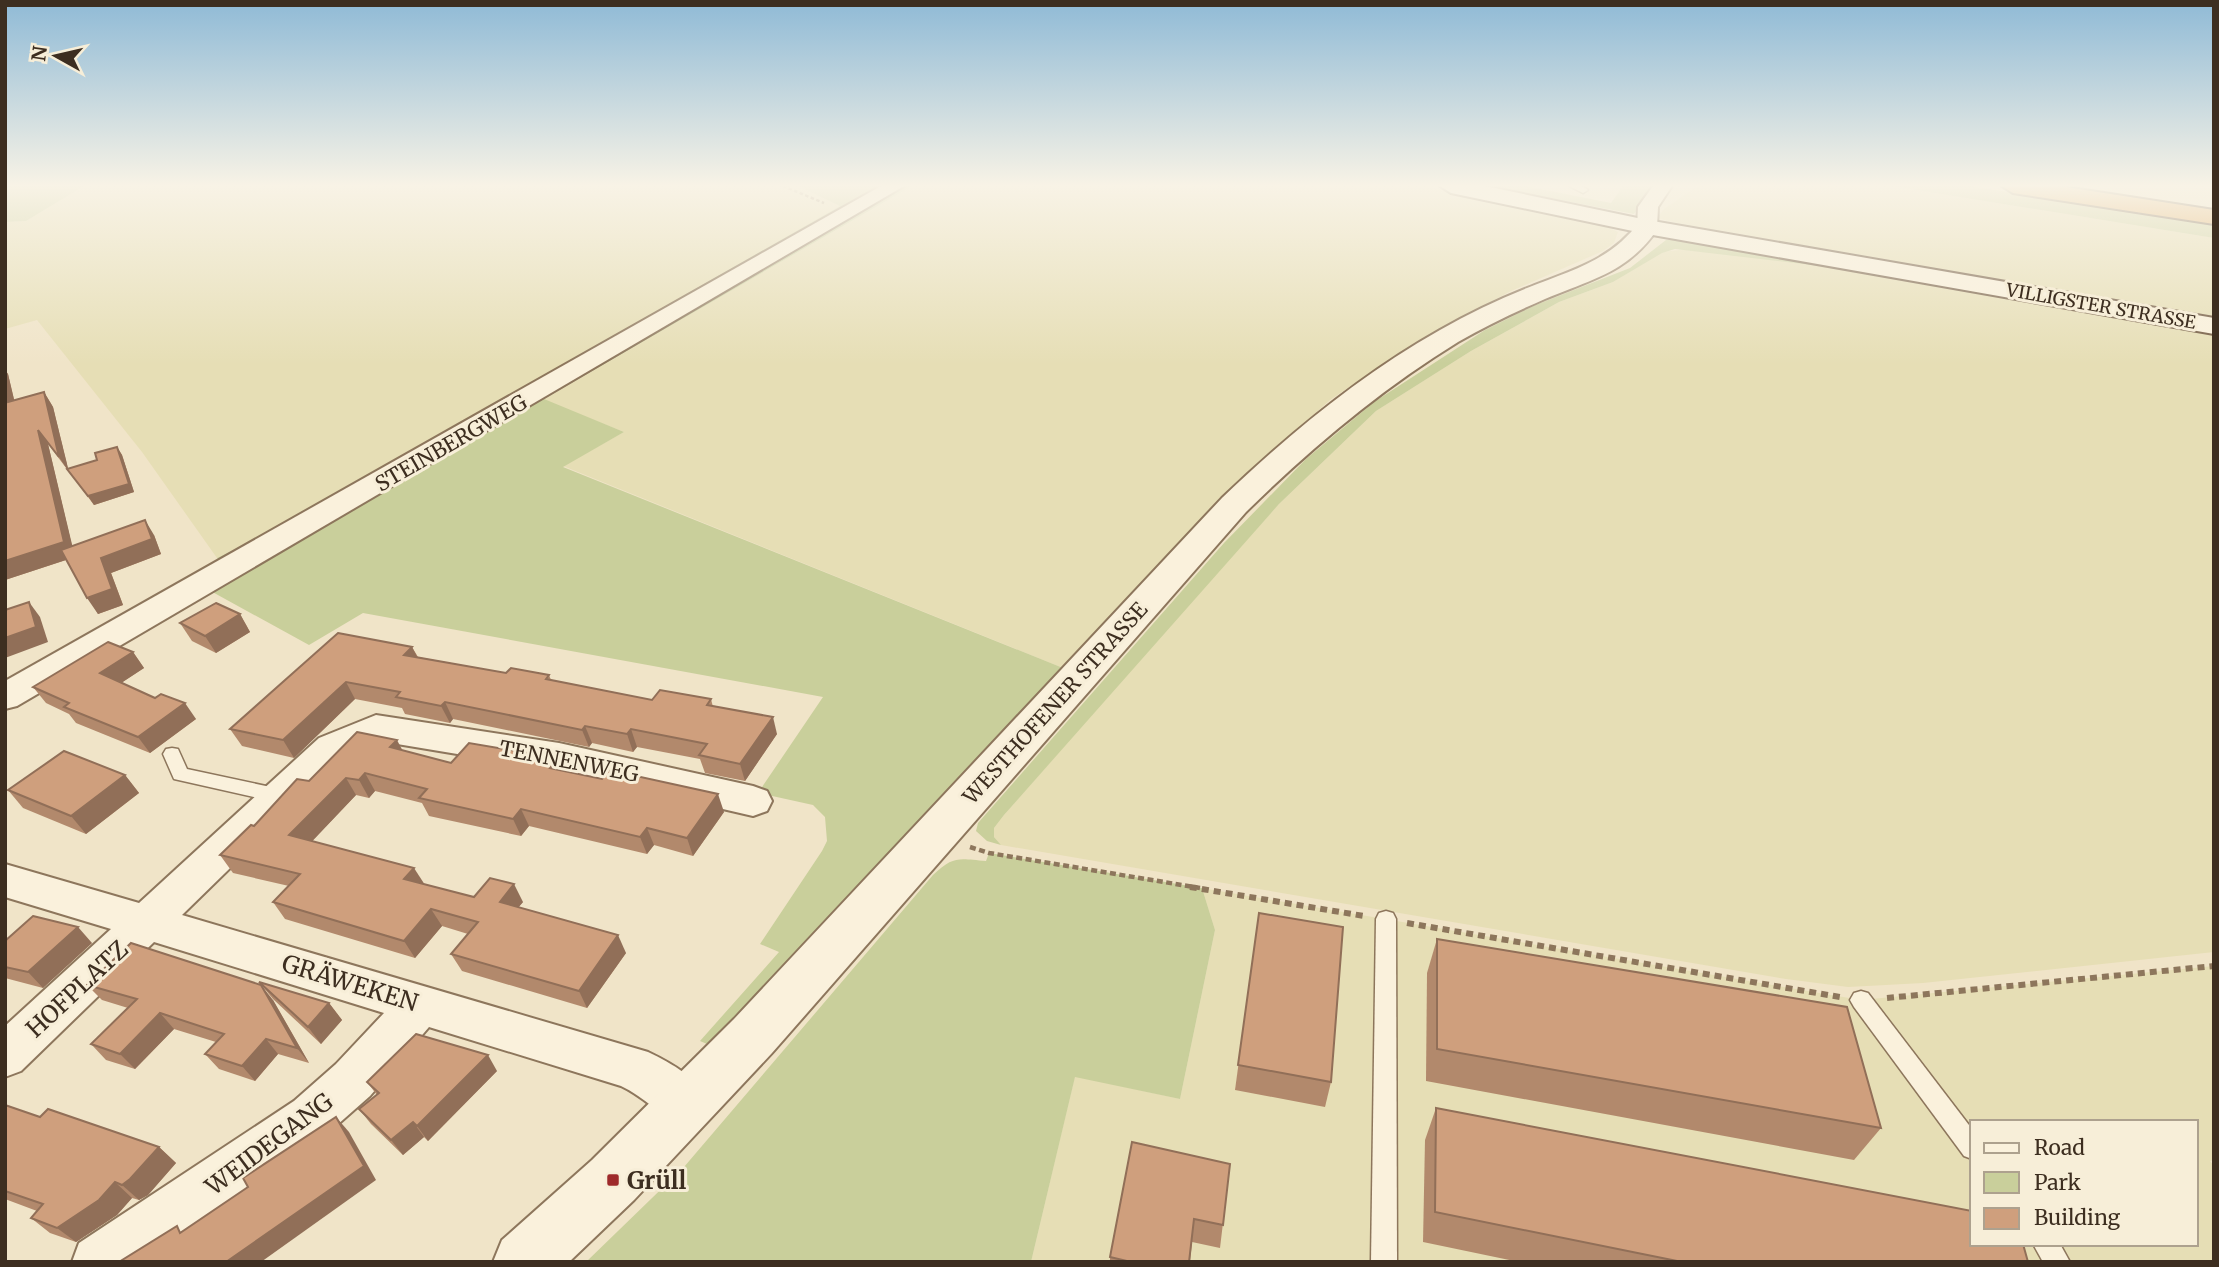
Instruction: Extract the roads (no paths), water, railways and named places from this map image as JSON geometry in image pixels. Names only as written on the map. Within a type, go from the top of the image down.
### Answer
[{"type":"street","name":"STEINBERGWEG","points":[[5,696],[792,245]]},
{"type":"street","name":"WESTHOFENER STRASSE","points":[[524,1262],[613,1180],[686,1104],[936,836],[1225,515],[1288,453],[1348,402],[1414,358],[1515,302],[1609,264],[1634,245]]},
{"type":"street","name":"VILLIGSTER STRASSE","points":[[1751,245],[2214,326]]},
{"type":"street","name":"TENNENWEG","points":[[148,922],[332,747],[376,728],[559,757],[753,801]]},
{"type":"street","name":"GRÄWEKEN","points":[[5,880],[631,1067],[654,1078],[686,1104]]},
{"type":"street","name":"HOFPLATZ","points":[[5,1056],[148,922]]},
{"type":"street","name":"WEIDEGANG","points":[[98,1262],[161,1222],[311,1116],[353,1080],[421,1004]]},
{"type":"lane","points":[[172,754],[180,774],[280,796]]},
{"type":"lane","points":[[1384,1262],[1386,919]]},
{"type":"lane","points":[[1861,1000],[1970,1145]]},
{"type":"lane","points":[[2046,1246],[2058,1262]]},
{"type":"place","name":"Grüll","points":[[613,1180]]}]
